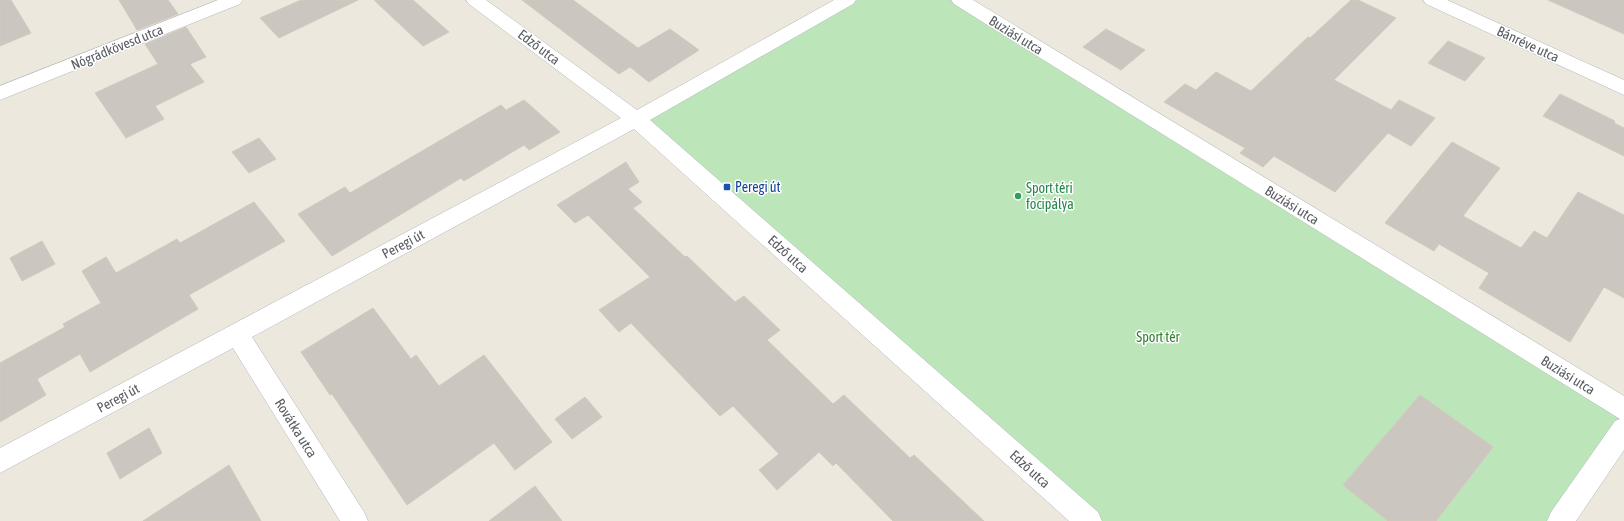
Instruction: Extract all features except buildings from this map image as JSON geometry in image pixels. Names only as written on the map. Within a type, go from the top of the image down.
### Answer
[{"type":"street","name":"Nógrádkövesd utca","points":[[0,93],[234,0]]},
{"type":"street","name":"Edző utca","points":[[475,0],[636,119],[1089,521]]},
{"type":"street","name":"Peregi út","points":[[0,461],[636,119],[847,0]]},
{"type":"street","name":"Buziási utca","points":[[960,0],[1624,409]]},
{"type":"street","name":"Bánréve utca","points":[[1432,0],[1624,88]]},
{"type":"street","name":"Rovátka utca","points":[[237,334],[355,521]]},
{"type":"street","points":[[1560,521],[1624,429]]},
{"type":"green space","name":"Sport tér","points":[[847,0],[960,0],[1624,409],[1624,429],[1560,521],[1089,521],[636,119]]},
{"type":"place","name":"Peregi út","points":[[727,187]]},
{"type":"place","name":"Sport téri focipálya","points":[[1018,196]]}]
